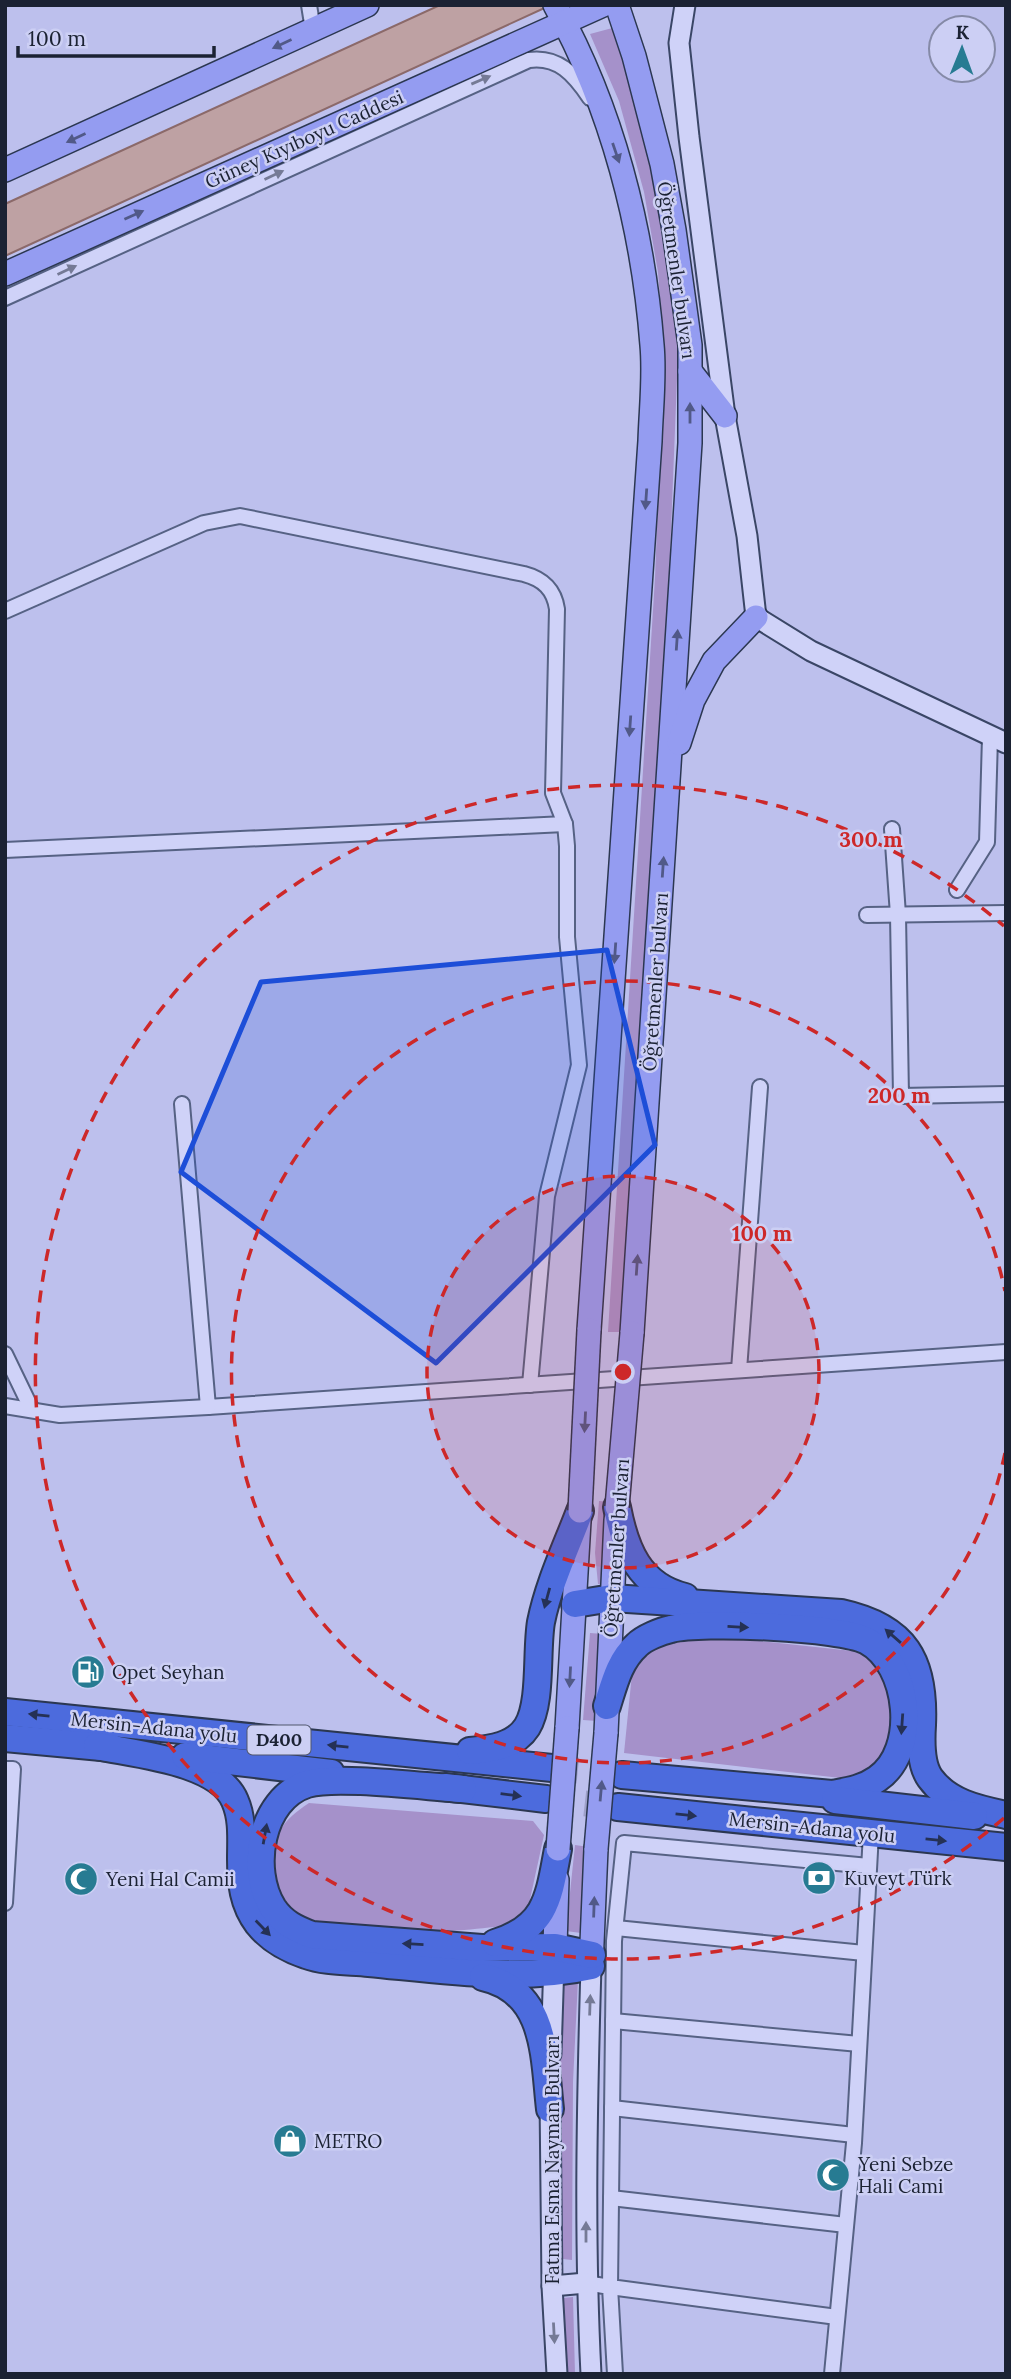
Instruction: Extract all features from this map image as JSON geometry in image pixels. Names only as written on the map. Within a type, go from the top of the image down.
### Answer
[{"type":"highway","points":[[617,1507],[622,1533],[642,1575],[670,1593],[720,1605]]},
{"type":"highway","points":[[389,1752],[460,1752],[490,1749],[511,1742],[525,1731],[534,1706],[538,1640],[545,1603],[580,1511]]},
{"type":"highway","points":[[575,1604],[612,1598],[841,1613],[870,1619],[896,1635],[911,1656],[921,1678],[923,1758],[929,1777],[946,1794],[971,1808],[1006,1818]]},
{"type":"highway","name":"Mersin-Adana yolu","points":[[607,1706],[618,1670],[638,1643],[670,1629],[703,1625],[834,1632],[866,1640],[887,1656],[899,1678],[904,1700],[901,1737],[895,1759],[879,1779],[858,1790],[832,1794],[622,1775],[1006,1818]]},
{"type":"highway","name":"Mersin-Adana yolu","points":[[5,1712],[552,1768]]},
{"type":"highway","name":"Mersin-Adana yolu","points":[[5,1738],[97,1746],[547,1799]]},
{"type":"highway","points":[[97,1746],[196,1768],[220,1782],[234,1798],[240,1816],[241,1885],[249,1910],[260,1926],[282,1945],[309,1956],[447,1970],[553,1975],[592,1961]]},
{"type":"highway","points":[[463,1789],[337,1782],[308,1783],[286,1794],[268,1816],[262,1854],[263,1886],[273,1909],[290,1927],[312,1935],[482,1948],[555,1947],[592,1961]]},
{"type":"highway","name":"Mersin-Adana yolu","points":[[618,1807],[1006,1847]]},
{"type":"highway","points":[[482,1948],[513,1938],[535,1922],[549,1900],[558,1849]]},
{"type":"highway","points":[[447,1970],[498,1980],[522,1996],[536,2016],[550,2109]]},
{"type":"main road","points":[[5,170],[367,5]]},
{"type":"main road","name":"Güney Kıyıboyu Caddesi","points":[[5,274],[559,12],[603,5]]},
{"type":"main road","name":"Öğretmenler bulvarı","points":[[592,1961],[596,1849],[606,1733],[617,1507],[632,1333],[690,443],[690,345],[662,163],[634,56],[617,5]]},
{"type":"main road","points":[[685,5],[679,43],[725,416],[747,536],[756,617]]},
{"type":"main road","name":"Öğretmenler bulvarı","points":[[555,1947],[558,1849],[575,1604],[589,1330],[650,441],[653,347],[640,249],[624,174],[589,73],[559,12]]},
{"type":"main road","points":[[690,371],[725,416]]},
{"type":"main road","points":[[668,779],[693,699],[714,661],[756,617]]},
{"type":"main road","points":[[756,617],[811,651],[998,740]]},
{"type":"main road","name":"Fatma Esma Nayman Bulvarı","points":[[555,1947],[550,2109],[556,2374]]},
{"type":"main road","name":"Fatma Esma Nayman Bulvarı","points":[[592,1961],[586,2113],[586,2283],[592,2374]]},
{"type":"main road","points":[[552,2286],[586,2283]]},
{"type":"street","points":[[309,5],[313,30]]},
{"type":"street","points":[[5,298],[529,60],[545,58],[558,62],[579,82],[606,122]]},
{"type":"street","points":[[5,611],[204,523],[228,516],[252,516],[536,577],[551,591],[557,609],[553,793],[565,824],[568,937],[579,1065],[547,1196],[530,1385]]},
{"type":"street","points":[[957,890],[987,842],[998,740]]},
{"type":"street","points":[[5,850],[565,824]]},
{"type":"street","points":[[892,829],[898,915],[901,1096],[1006,1094]]},
{"type":"street","points":[[867,915],[1006,913]]},
{"type":"street","points":[[579,1065],[607,1066]]},
{"type":"street","points":[[739,1370],[760,1087]]},
{"type":"street","points":[[182,1104],[208,1407]]},
{"type":"street","points":[[5,1406],[60,1415],[1006,1352]]},
{"type":"street","points":[[5,1354],[32,1410]]},
{"type":"street","points":[[5,1769],[13,1769],[5,1903]]},
{"type":"street","points":[[832,2374],[854,2135],[871,1833]]},
{"type":"street","points":[[615,2374],[610,2287],[613,2021],[616,1928],[624,1843],[869,1866]]},
{"type":"street","points":[[616,1928],[864,1953]]},
{"type":"street","points":[[613,2021],[859,2044]]},
{"type":"street","points":[[612,2108],[854,2135]]},
{"type":"street","points":[[611,2198],[846,2225]]},
{"type":"street","points":[[586,2283],[837,2317]]},
{"type":"highlighted area","points":[[607,950],[655,1145],[436,1363],[181,1172],[261,982]]},
{"type":"shaded area","points":[[440,5],[551,5],[5,256],[5,204]]},
{"type":"shaded area","points":[[616,27],[658,190],[671,273],[678,353],[669,581],[622,1332],[608,1332],[655,578],[664,352],[658,272],[644,192],[619,101],[590,34]]},
{"type":"shaded area","points":[[599,1501],[612,1502],[608,1584],[598,1584],[595,1553]]},
{"type":"shaded area","points":[[590,1633],[604,1634],[597,1721],[583,1720]]},
{"type":"shaded area","points":[[679,1638],[741,1639],[862,1652],[881,1670],[891,1692],[894,1730],[884,1764],[858,1780],[624,1753],[632,1674],[649,1651]]},
{"type":"shaded area","points":[[309,1803],[533,1821],[544,1835],[529,1904],[514,1924],[463,1930],[368,1931],[312,1921],[291,1911],[283,1902],[274,1883],[272,1869],[278,1835],[286,1821]]},
{"type":"shaded area","points":[[575,1845],[589,1847],[581,1933],[566,1931]]},
{"type":"shaded area","points":[[563,1978],[578,1980],[573,2082],[572,2260],[563,2259],[559,2080]]},
{"type":"shaded area","points":[[573,2297],[575,2374],[566,2374],[563,2298]]},
{"type":"tunnel","points":[[552,1768],[622,1775]]},
{"type":"tunnel","points":[[546,1799],[618,1807]]},
{"type":"place","name":"Opet Seyhan","points":[[88,1672]]},
{"type":"place","name":"Kuveyt Türk","points":[[819,1878]]},
{"type":"place","name":"Yeni Hal Camii","points":[[81,1879]]},
{"type":"place","name":"METRO","points":[[290,2141]]},
{"type":"place","name":"Yeni Sebze Hali Cami","points":[[833,2175]]}]
